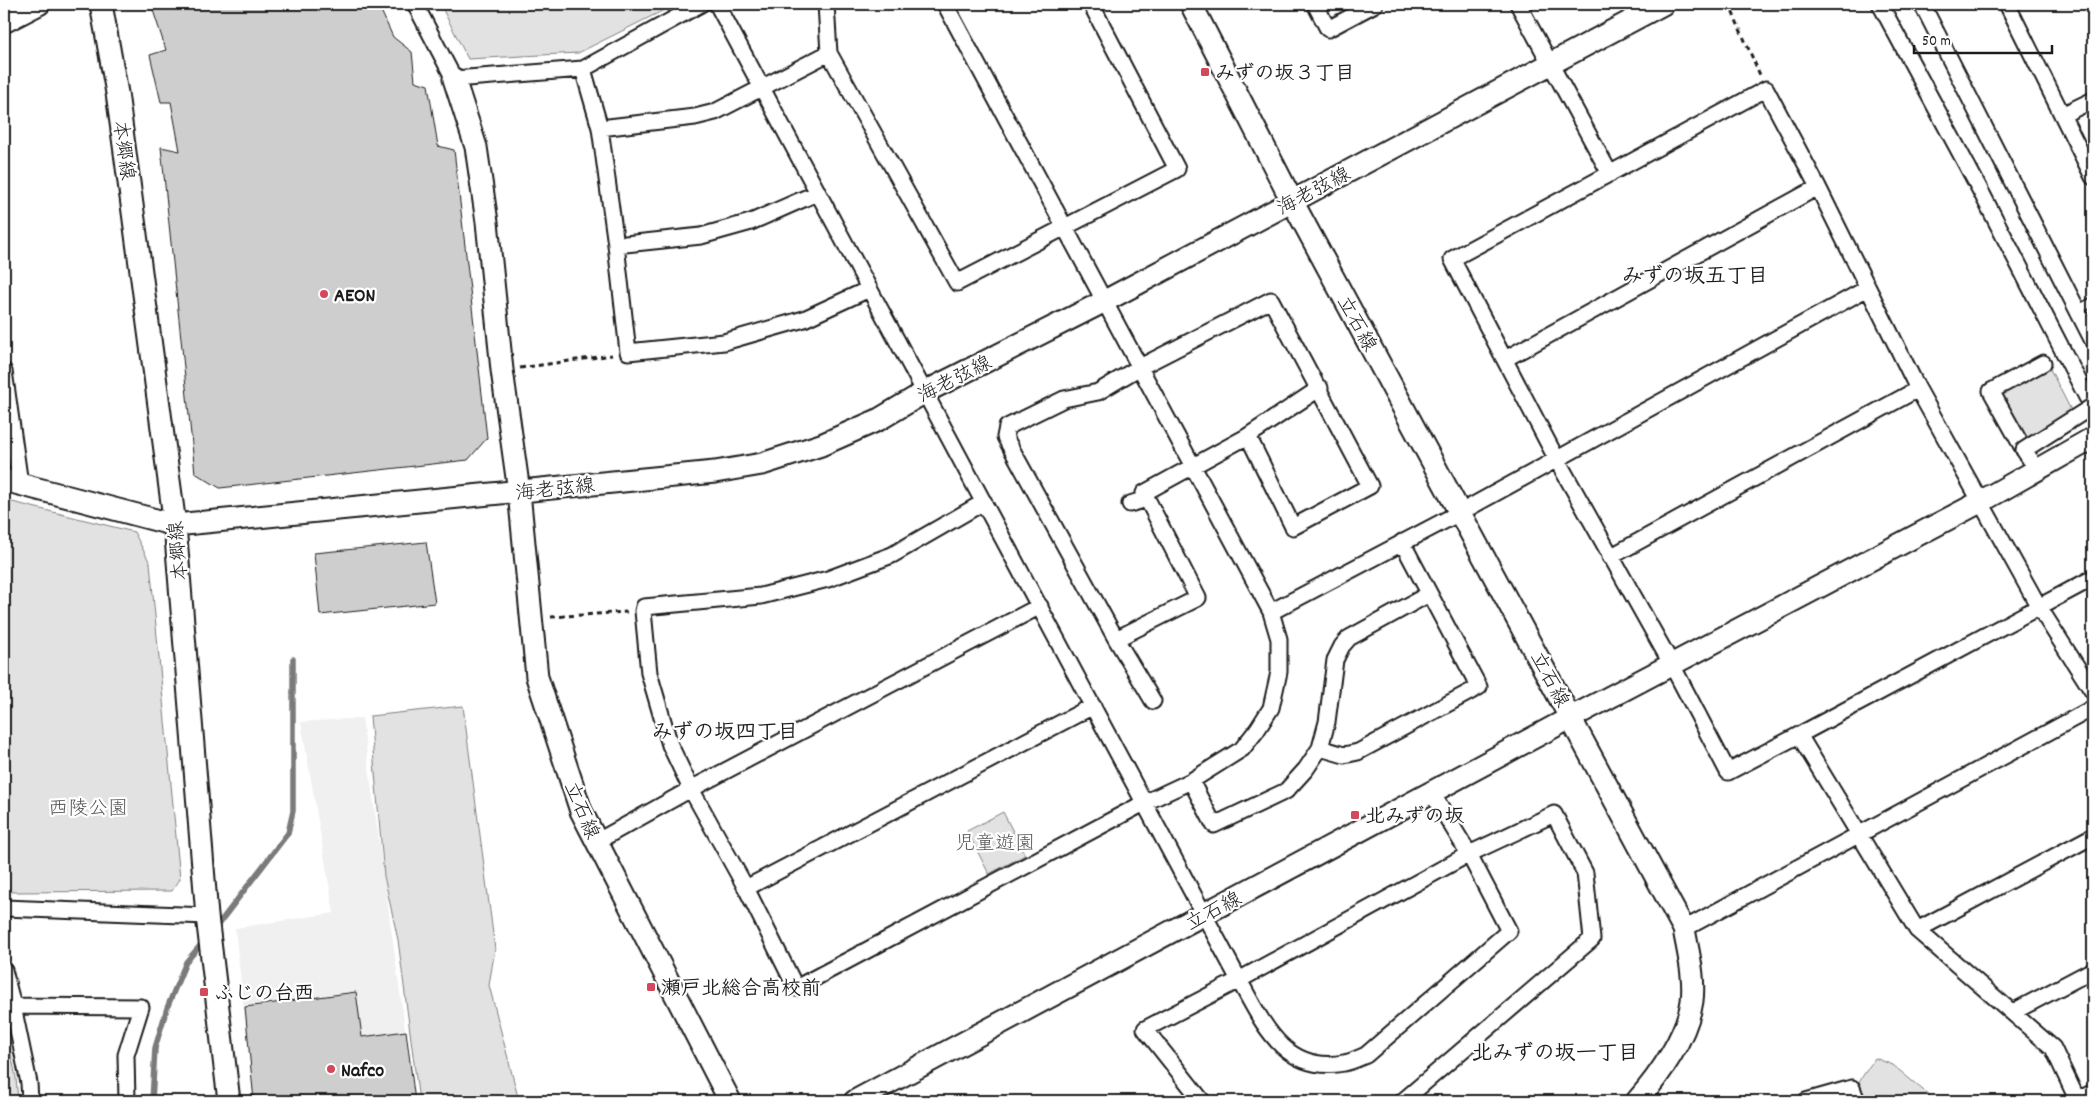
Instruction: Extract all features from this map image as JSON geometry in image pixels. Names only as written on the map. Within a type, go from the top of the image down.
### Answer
[{"type":"street","points":[[4,22],[39,4]]},
{"type":"street","name":"本郷線","points":[[102,4],[117,93],[175,526],[208,921],[229,1101]]},
{"type":"street","points":[[415,4],[454,79],[583,69],[701,4]]},
{"type":"street","points":[[717,4],[1239,980],[1268,1032],[1289,1053],[1316,1064],[1345,1063],[1366,1055],[1509,931],[1469,854],[1432,793]]},
{"type":"street","points":[[826,4],[829,53],[957,284],[1177,170],[1091,4]]},
{"type":"street","points":[[945,4],[1065,227],[1103,302],[1194,466],[1271,612],[1279,639],[1279,672],[1271,708],[1242,749],[1191,781],[1144,803],[796,988],[746,888],[691,789],[670,745],[649,672],[644,607],[761,596],[828,579],[892,555],[984,502]]},
{"type":"street","name":"立石線","points":[[855,1101],[1572,717],[1292,201],[1190,4]]},
{"type":"street","points":[[1315,4],[1328,29],[1375,4]]},
{"type":"street","points":[[1518,4],[1610,174]]},
{"type":"street","name":"海老弦線","points":[[175,526],[679,474],[715,472],[762,464],[829,442],[878,420],[925,392],[1103,302],[1664,4]]},
{"type":"street","points":[[1880,4],[1978,186],[2093,408],[2027,454],[1991,391],[2043,363]]},
{"type":"street","points":[[1922,4],[2093,341]]},
{"type":"street","points":[[2007,4],[2093,177]]},
{"type":"street","points":[[600,128],[696,117],[715,112],[829,53]]},
{"type":"street","points":[[583,69],[600,128],[628,352],[724,342],[804,319],[869,289]]},
{"type":"street","name":"立石線","points":[[454,79],[476,146],[487,222],[502,370],[519,492],[538,677],[581,811],[730,1101]]},
{"type":"street","points":[[2093,578],[2038,607],[1799,735],[1728,772],[1672,665],[1556,458],[1452,259],[1766,89],[1818,187],[1918,389],[1982,502],[2038,607],[2093,692]]},
{"type":"street","points":[[2062,115],[2093,100]]},
{"type":"street","points":[[1505,359],[1818,187]]},
{"type":"street","points":[[616,245],[701,236],[751,222],[817,193]]},
{"type":"street","points":[[1271,612],[1461,512],[1556,458],[1868,288]]},
{"type":"street","points":[[1153,701],[1116,639],[1005,437],[1007,427],[1064,399],[1098,392],[1140,367],[1271,300],[1320,388],[1370,486],[1293,527],[1248,436]]},
{"type":"street","points":[[4,371],[12,482],[175,526]]},
{"type":"street","points":[[1116,639],[1198,598],[1144,493],[1248,436],[1320,388]]},
{"type":"street","points":[[1610,557],[1918,389]]},
{"type":"street","points":[[1638,1101],[1653,1082],[1681,1036],[1692,1002],[1692,972],[1684,929],[1572,717],[1982,502],[2093,438]]},
{"type":"street","points":[[1130,504],[1146,499]]},
{"type":"street","points":[[1320,748],[1344,754],[1358,752],[1479,687],[1402,542]]},
{"type":"street","points":[[1191,781],[1214,825],[1286,791],[1306,769],[1320,748],[1327,722],[1335,660],[1342,646],[1349,638],[1429,594]]},
{"type":"street","points":[[596,842],[691,789],[1040,606]]},
{"type":"street","points":[[746,888],[1093,706]]},
{"type":"street","points":[[1684,929],[1858,833],[2093,708]]},
{"type":"street","points":[[1799,735],[1917,930],[2054,1048],[2075,1095],[2084,1097],[2093,1092]]},
{"type":"street","points":[[1202,1101],[1145,1028],[1239,980],[1469,854],[1554,814],[1584,873],[1592,940],[1403,1101]]},
{"type":"street","points":[[1917,930],[2093,836]]},
{"type":"street","points":[[4,908],[208,921]]},
{"type":"street","points":[[4,970],[8,1006],[29,1083],[30,1101]]},
{"type":"street","points":[[2013,1012],[2093,970]]},
{"type":"street","points":[[8,1006],[142,1007],[126,1055],[127,1101]]},
{"type":"street","points":[[1806,1101],[1852,1088],[1857,1101]]},
{"type":"lane","points":[[2077,310],[2093,302]]},
{"type":"path","points":[[1729,4],[1766,89]]},
{"type":"path","points":[[502,370],[628,352]]},
{"type":"path","points":[[531,619],[643,611]]},
{"type":"shaded area","points":[[362,718],[415,1101],[254,1101],[235,928],[334,913],[301,722]]},
{"type":"green space","points":[[440,4],[676,4],[578,53],[468,59]]},
{"type":"green space","points":[[2048,365],[2073,414],[2028,446],[2000,391]]},
{"type":"green space","name":"西陵公園","points":[[4,500],[134,532],[150,563],[180,879],[172,891],[12,892],[4,886]]},
{"type":"green space","points":[[463,706],[495,949],[489,985],[519,1101],[419,1101],[398,940],[384,876],[370,716]]},
{"type":"green space","name":"児童遊園","points":[[1003,812],[1025,855],[989,874],[967,831]]},
{"type":"green space","points":[[4,1019],[16,1078],[18,1101],[4,1101]]},
{"type":"green space","points":[[1875,1058],[1893,1065],[1936,1101],[1861,1101],[1856,1086]]},
{"type":"building","name":"AEON","points":[[151,4],[378,4],[393,37],[412,52],[415,81],[428,85],[438,146],[454,150],[487,438],[468,460],[220,488],[195,473],[161,147],[180,151],[171,102],[161,102],[150,55],[166,50]]},
{"type":"building","points":[[426,542],[435,603],[320,615],[314,553]]},
{"type":"building","name":"Nafco","points":[[356,992],[362,1037],[406,1031],[415,1101],[254,1101],[245,1007]]},
{"type":"waterway","points":[[214,930],[288,833],[293,811],[293,659]]},
{"type":"waterway","points":[[152,1101],[155,1048],[167,1008],[186,962],[204,941]]},
{"type":"place","name":"みずの坂３丁目","points":[[1205,72]]},
{"type":"place","name":"AEON","points":[[324,294]]},
{"type":"place","name":"北みずの坂","points":[[1355,815]]},
{"type":"place","name":"瀬戸北総合高校前","points":[[651,987]]},
{"type":"place","name":"ふじの台西","points":[[204,992]]},
{"type":"place","name":"Nafco","points":[[331,1069]]},
{"type":"district","name":"みずの坂五丁目","points":[[1695,275]]},
{"type":"district","name":"みずの坂四丁目","points":[[725,731]]},
{"type":"district","name":"北みずの坂一丁目","points":[[1555,1052]]}]
